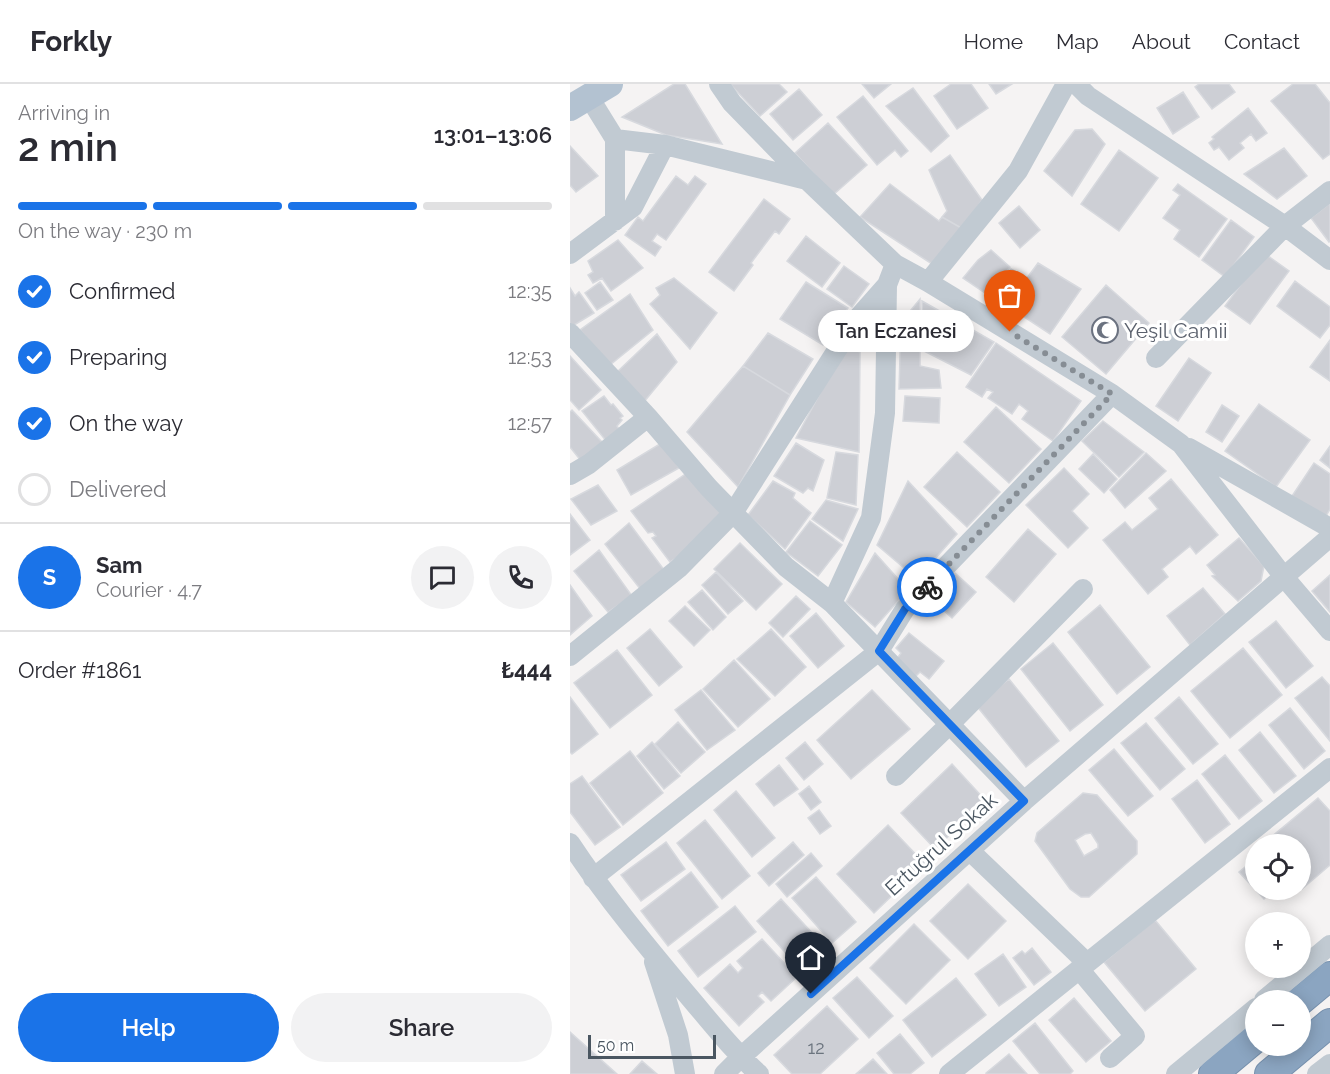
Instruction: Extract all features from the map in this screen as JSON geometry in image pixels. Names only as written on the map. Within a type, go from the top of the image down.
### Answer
[{"type":"highway","points":[[1311,992],[1330,976]]},
{"type":"highway","points":[[1269,1074],[1330,1023]]},
{"type":"highway","points":[[1213,1074],[1245,1047]]},
{"type":"street","points":[[719,84],[732,103],[807,180],[895,264],[1112,394],[1181,444],[1330,528]]},
{"type":"street","points":[[928,282],[1018,171],[1065,84]]},
{"type":"street","points":[[1076,84],[1088,96],[1285,226],[1330,260]]},
{"type":"street","points":[[588,93],[615,139],[615,221]]},
{"type":"street","points":[[615,139],[665,146],[807,180]]},
{"type":"street","points":[[570,254],[633,207],[665,146]]},
{"type":"street","points":[[1156,358],[1285,226],[1330,191]]},
{"type":"street","points":[[832,603],[872,518],[885,413],[887,285],[895,264]]},
{"type":"street","points":[[570,656],[679,568],[733,513],[856,320],[887,285]]},
{"type":"street","points":[[570,333],[648,417],[709,489],[786,567],[832,603],[1024,801]]},
{"type":"street","points":[[593,878],[879,651],[905,609],[1112,394]]},
{"type":"street","points":[[570,475],[589,464],[648,417]]},
{"type":"street","points":[[1181,444],[1284,577],[1330,631]]},
{"type":"street","name":"Ertuğrul Sokak","points":[[724,1074],[1024,801],[1330,537]]},
{"type":"street","points":[[896,776],[1083,589]]},
{"type":"street","points":[[949,1074],[1330,768]]},
{"type":"street","points":[[570,843],[593,878],[650,951],[741,1058],[759,1074]]},
{"type":"street","points":[[970,850],[1083,966],[1135,1036],[1110,1058]]},
{"type":"street","points":[[1276,990],[1330,945]]},
{"type":"street","points":[[650,951],[678,1035],[685,1074]]},
{"type":"street","points":[[1176,1074],[1245,1017]]},
{"type":"street","points":[[1317,1074],[1330,1064]]},
{"type":"building","points":[[674,84],[685,84],[722,144],[666,135],[622,117]]},
{"type":"building","points":[[730,84],[779,84],[787,92],[760,116]]},
{"type":"building","points":[[862,84],[891,84],[874,98]]},
{"type":"building","points":[[951,84],[971,84],[988,108],[957,129],[934,96]]},
{"type":"building","points":[[989,84],[1012,84],[996,94]]},
{"type":"building","points":[[1199,84],[1229,84],[1235,92],[1212,109],[1195,87]]},
{"type":"building","points":[[1293,84],[1315,84],[1330,103],[1330,154],[1323,159],[1271,101]]},
{"type":"building","points":[[913,88],[949,136],[931,152],[886,106]]},
{"type":"building","points":[[799,89],[822,115],[793,140],[770,114]]},
{"type":"building","points":[[1183,92],[1199,117],[1173,134],[1157,108]]},
{"type":"building","points":[[863,96],[908,151],[901,157],[895,150],[877,165],[837,117]]},
{"type":"building","points":[[1248,108],[1267,133],[1256,141],[1251,134],[1240,143],[1244,148],[1229,160],[1219,147],[1214,150],[1209,143],[1214,139],[1212,137]]},
{"type":"building","points":[[828,123],[867,165],[833,195],[795,153]]},
{"type":"building","points":[[1092,129],[1105,144],[1072,196],[1044,171],[1075,130]]},
{"type":"building","points":[[570,146],[598,176],[576,192],[570,185]]},
{"type":"building","points":[[1284,148],[1307,176],[1277,199],[1244,174]]},
{"type":"building","points":[[1119,150],[1158,178],[1119,231],[1081,204]]},
{"type":"building","points":[[950,155],[982,200],[963,229],[942,217],[947,211],[929,170]]},
{"type":"building","points":[[676,176],[688,185],[695,176],[706,184],[666,240],[657,234],[652,241],[661,247],[655,256],[625,235],[638,217],[643,221]]},
{"type":"building","points":[[890,184],[939,221],[942,217],[963,229],[935,266],[860,217]]},
{"type":"building","points":[[1178,184],[1227,219],[1199,257],[1174,239],[1180,230],[1163,218],[1180,195],[1173,190]]},
{"type":"building","points":[[764,199],[790,219],[779,234],[775,231],[734,291],[709,272]]},
{"type":"building","points":[[1330,203],[1330,241],[1329,242],[1311,218]]},
{"type":"building","points":[[1019,206],[1040,230],[1020,248],[999,223]]},
{"type":"building","points":[[1231,220],[1254,237],[1225,277],[1202,260]]},
{"type":"building","points":[[806,236],[840,263],[822,287],[787,261]]},
{"type":"building","points":[[618,240],[643,268],[611,291],[602,278],[593,283],[588,275],[593,272],[588,261]]},
{"type":"building","points":[[991,250],[1010,267],[988,295],[963,278],[978,260]]},
{"type":"building","points":[[1264,253],[1289,271],[1250,324],[1225,306]]},
{"type":"building","points":[[1038,263],[1081,289],[1050,334],[991,295],[1011,269],[1027,278]]},
{"type":"building","points":[[844,266],[869,284],[852,307],[827,289]]},
{"type":"building","points":[[674,278],[717,313],[690,349],[650,304],[660,295],[656,288]]},
{"type":"building","points":[[1295,281],[1330,307],[1330,325],[1320,338],[1277,306]]},
{"type":"building","points":[[600,282],[613,300],[597,310],[585,293]]},
{"type":"building","points":[[806,282],[848,308],[823,345],[780,319]]},
{"type":"building","name":"Yeşil Camii","points":[[1106,285],[1149,323],[1106,374],[1062,337]]},
{"type":"building","points":[[570,288],[575,296],[579,292],[594,313],[571,327],[570,325]]},
{"type":"building","points":[[630,294],[653,330],[610,365],[580,330]]},
{"type":"building","points":[[920,299],[920,366],[939,370],[941,388],[899,389],[901,322]]},
{"type":"building","points":[[922,301],[994,342],[971,375],[924,351]]},
{"type":"building","points":[[768,333],[813,359],[790,395],[743,366]]},
{"type":"building","points":[[657,334],[677,362],[643,403],[616,373]]},
{"type":"building","points":[[1330,340],[1330,381],[1310,367]]},
{"type":"building","points":[[996,343],[1081,401],[1053,441],[1022,419],[1028,411],[1019,404],[1012,414],[988,398],[993,392],[987,389],[982,397],[966,387]]},
{"type":"building","points":[[845,347],[860,352],[859,452],[796,438]]},
{"type":"building","points":[[570,356],[601,390],[579,410],[570,400]]},
{"type":"building","points":[[1189,358],[1211,373],[1178,421],[1156,406]]},
{"type":"building","points":[[743,366],[790,395],[738,487],[687,432]]},
{"type":"building","points":[[604,396],[623,416],[617,426],[621,432],[607,442],[582,411]]},
{"type":"building","points":[[905,396],[940,398],[939,423],[903,421]]},
{"type":"building","points":[[1259,404],[1310,440],[1276,487],[1225,451]]},
{"type":"building","points":[[1222,405],[1239,416],[1222,442],[1206,432]]},
{"type":"building","points":[[996,407],[1041,449],[1009,483],[964,442]]},
{"type":"building","points":[[572,410],[602,442],[581,461],[570,447],[570,412]]},
{"type":"building","points":[[1103,421],[1144,452],[1119,477],[1082,441]]},
{"type":"building","points":[[663,442],[679,468],[631,495],[617,470]]},
{"type":"building","points":[[796,443],[824,460],[813,491],[808,488],[803,493],[774,476]]},
{"type":"building","points":[[1330,446],[1330,468],[1320,460]]},
{"type":"building","points":[[836,452],[858,455],[856,505],[827,498]]},
{"type":"building","points":[[957,452],[1000,492],[967,527],[924,487]]},
{"type":"building","points":[[1146,453],[1166,471],[1125,508],[1110,490]]},
{"type":"building","points":[[1093,454],[1117,479],[1104,493],[1079,469]]},
{"type":"building","points":[[1314,463],[1330,474],[1330,509],[1325,518],[1292,496]]},
{"type":"building","points":[[1064,468],[1089,494],[1072,511],[1088,528],[1068,548],[1026,505]]},
{"type":"building","points":[[687,473],[723,515],[693,548],[670,562],[652,538],[656,536],[653,532],[648,533],[631,511]]},
{"type":"building","points":[[1171,479],[1218,535],[1196,554],[1190,546],[1162,569],[1168,577],[1148,594],[1103,540],[1125,522],[1132,530],[1158,509],[1149,498]]},
{"type":"building","points":[[773,481],[795,493],[793,498],[811,513],[785,549],[748,515]]},
{"type":"building","points":[[908,481],[957,534],[917,579],[877,545]]},
{"type":"building","points":[[598,485],[617,511],[591,525],[571,499]]},
{"type":"building","points":[[826,500],[858,509],[843,541],[812,519]]},
{"type":"building","points":[[570,514],[590,540],[570,555]]},
{"type":"building","points":[[810,521],[842,545],[818,576],[786,552]]},
{"type":"building","points":[[629,523],[665,571],[641,590],[605,544]]},
{"type":"building","points":[[1028,529],[1056,554],[1014,602],[986,577]]},
{"type":"building","points":[[1239,538],[1264,566],[1261,581],[1238,601],[1212,576],[1215,575],[1207,565]]},
{"type":"building","points":[[740,543],[782,584],[756,610],[714,569]]},
{"type":"building","points":[[599,550],[632,596],[608,612],[574,571]]},
{"type":"building","points":[[875,553],[908,590],[875,627],[846,602]]},
{"type":"building","points":[[716,572],[743,601],[728,614],[702,585]]},
{"type":"building","points":[[955,573],[976,592],[952,618],[932,600]]},
{"type":"building","points":[[1330,575],[1330,612],[1312,591]]},
{"type":"building","points":[[570,585],[592,616],[570,635]]},
{"type":"building","points":[[1203,588],[1225,614],[1190,645],[1167,616]]},
{"type":"building","points":[[702,590],[726,617],[713,630],[688,602]]},
{"type":"building","points":[[796,596],[810,609],[783,637],[769,623]]},
{"type":"building","points":[[1100,605],[1150,667],[1117,694],[1068,632]]},
{"type":"building","points":[[685,606],[710,630],[694,646],[669,621]]},
{"type":"building","points":[[816,613],[844,646],[818,668],[790,636]]},
{"type":"building","points":[[1276,621],[1313,666],[1286,688],[1249,642]]},
{"type":"building","points":[[650,629],[682,667],[659,686],[627,648]]},
{"type":"building","points":[[771,629],[806,667],[775,696],[737,659]]},
{"type":"building","points":[[909,633],[944,661],[929,679],[920,672],[916,676],[896,660],[901,653],[896,648]]},
{"type":"building","points":[[1053,643],[1103,705],[1070,731],[1021,669]]},
{"type":"building","points":[[1243,648],[1282,695],[1230,738],[1191,691]]},
{"type":"building","points":[[617,650],[652,695],[610,728],[574,683]]},
{"type":"building","points":[[734,660],[770,699],[738,727],[703,689]]},
{"type":"building","points":[[1322,677],[1330,686],[1330,741],[1295,698]]},
{"type":"building","points":[[1009,679],[1059,741],[1026,767],[976,705]]},
{"type":"building","points":[[701,690],[735,730],[707,750],[675,710]]},
{"type":"building","points":[[872,690],[910,729],[851,779],[817,740]]},
{"type":"building","points":[[570,697],[598,734],[572,754],[570,752]]},
{"type":"building","points":[[1179,697],[1218,744],[1193,764],[1155,718]]},
{"type":"building","points":[[1290,708],[1325,751],[1304,769],[1269,725]]},
{"type":"building","points":[[678,722],[705,752],[681,773],[655,744]]},
{"type":"building","points":[[1146,723],[1185,769],[1160,790],[1121,743]]},
{"type":"building","points":[[1260,732],[1296,776],[1274,793],[1239,750]]},
{"type":"building","points":[[652,742],[680,776],[664,789],[637,756]]},
{"type":"building","points":[[805,742],[823,764],[804,780],[786,758]]},
{"type":"building","points":[[1114,749],[1153,796],[1128,816],[1089,770]]},
{"type":"building","points":[[630,751],[663,793],[623,825],[590,783]]},
{"type":"building","points":[[1225,755],[1262,801],[1239,819],[1202,774]]},
{"type":"building","points":[[952,764],[986,801],[935,849],[901,813]]},
{"type":"building","points":[[779,765],[798,789],[774,806],[756,784]]},
{"type":"building","points":[[582,776],[620,827],[595,845],[570,812],[570,784]]},
{"type":"building","points":[[1197,780],[1230,824],[1205,843],[1172,799]]},
{"type":"building","points":[[809,786],[821,802],[811,810],[799,794]]},
{"type":"building","points":[[736,791],[775,838],[752,857],[714,810]]},
{"type":"building","points":[[1083,793],[1097,795],[1137,841],[1137,854],[1089,897],[1081,897],[1070,889],[1035,841],[1037,833]],"holes":[[[1091,833],[1098,848],[1084,856],[1075,840]]]},
{"type":"building","points":[[1318,798],[1330,811],[1330,865],[1311,881],[1311,834],[1275,834]]},
{"type":"building","points":[[819,810],[831,826],[820,834],[808,818]]},
{"type":"building","points":[[705,820],[750,876],[722,899],[677,843]]},
{"type":"building","points":[[888,825],[925,864],[874,913],[837,874]]},
{"type":"building","points":[[666,842],[685,869],[641,901],[621,875]]},
{"type":"building","points":[[793,842],[804,855],[769,886],[758,873]]},
{"type":"building","points":[[811,853],[822,866],[787,897],[776,884]]},
{"type":"building","points":[[1245,867],[1245,878],[1239,872]]},
{"type":"building","points":[[691,872],[718,907],[668,946],[641,911]]},
{"type":"building","points":[[816,877],[856,922],[832,943],[792,898]]},
{"type":"building","points":[[968,884],[1006,921],[968,959],[930,921]]},
{"type":"building","points":[[781,899],[825,947],[800,969],[757,921]]},
{"type":"building","points":[[735,906],[756,932],[698,977],[678,951]]},
{"type":"building","points":[[1155,920],[1196,969],[1145,1011],[1104,962]]},
{"type":"building","points":[[914,924],[950,960],[906,1004],[870,968]]},
{"type":"building","points":[[762,939],[797,977],[771,1001],[762,992],[758,996],[764,1002],[739,1026],[704,988],[730,964],[738,973],[743,968],[737,961]]},
{"type":"building","points":[[1032,948],[1051,972],[1034,985],[1013,958],[1022,951],[1025,954]]},
{"type":"building","points":[[1003,954],[1026,987],[999,1006],[975,974]]},
{"type":"building","points":[[857,977],[893,1016],[869,1038],[833,998]]},
{"type":"building","points":[[956,978],[986,1015],[932,1057],[903,1020]]},
{"type":"building","points":[[1074,998],[1111,1041],[1086,1062],[1049,1020]]},
{"type":"building","points":[[827,1006],[858,1039],[820,1074],[792,1074],[774,1055]]},
{"type":"building","points":[[1035,1023],[1073,1071],[1070,1074],[1040,1074],[1013,1041]]},
{"type":"building","points":[[570,1032],[617,1074],[570,1074]]},
{"type":"building","points":[[900,1034],[924,1063],[910,1074],[894,1074],[877,1053]]},
{"type":"building","points":[[1009,1054],[1027,1074],[986,1074],[986,1073]]},
{"type":"building","points":[[873,1059],[887,1074],[856,1074]]},
{"type":"building","points":[[642,1061],[657,1074],[630,1074]]},
{"type":"way so far","points":[[927,587],[1112,394],[1010,332]]},
{"type":"place","name":"Yeşil Camii","points":[[1105,330]]},
{"type":"place","name":"Tan Eczanesi","points":[[1010,332]]},
{"type":"route","points":[[811,994],[1024,801],[879,651],[905,609],[927,587]]}]
